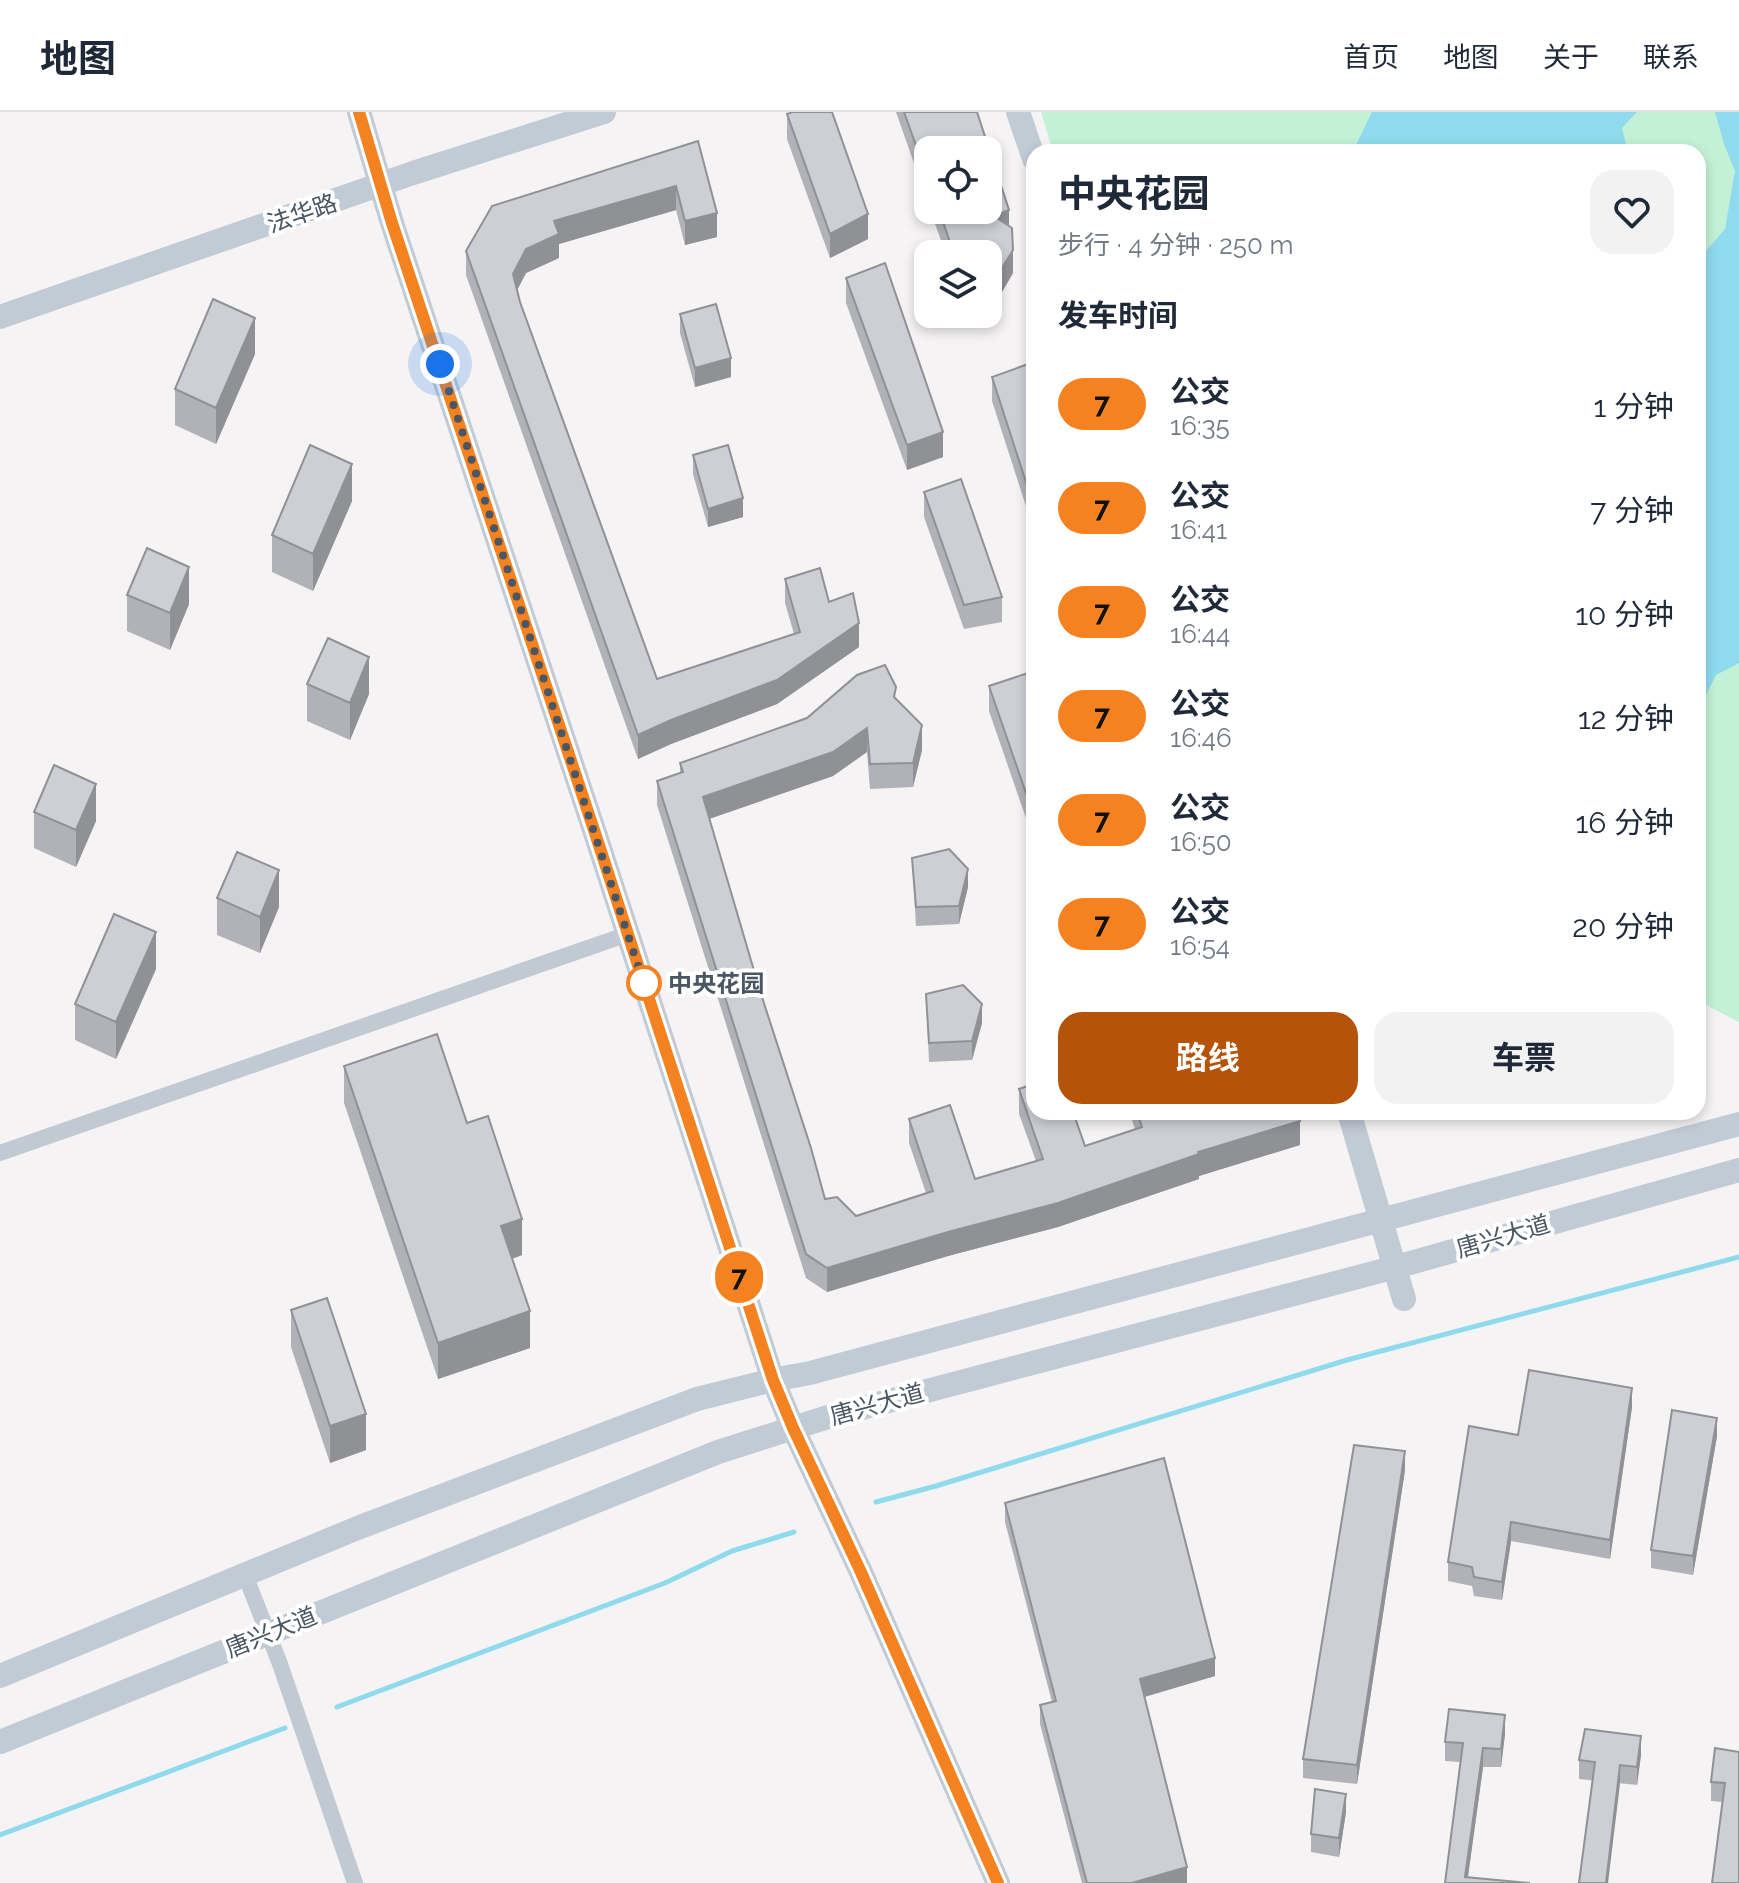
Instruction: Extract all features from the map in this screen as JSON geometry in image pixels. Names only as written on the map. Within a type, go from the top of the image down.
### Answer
[{"type":"main road","points":[[359,112],[392,223],[773,1380],[998,1883]]},
{"type":"main road","name":"法华路","points":[[0,317],[604,112]]},
{"type":"main road","points":[[1018,112],[1029,144]]},
{"type":"main road","points":[[1351,1120],[1404,1299]]},
{"type":"main road","name":"唐兴大道","points":[[0,1676],[360,1527],[697,1399],[810,1373],[1739,1124]]},
{"type":"main road","name":"唐兴大道","points":[[0,1742],[718,1452],[828,1417],[1396,1267],[1739,1170]]},
{"type":"street","points":[[0,1153],[628,934]]},
{"type":"street","points":[[245,1575],[280,1664],[355,1883]]},
{"type":"green space","points":[[1041,112],[1739,112],[1739,1022],[1706,1005],[1706,144],[1051,144]]},
{"type":"water","points":[[1372,112],[1637,112],[1622,128],[1626,144],[1356,144]]},
{"type":"water","points":[[1715,112],[1739,112],[1739,663],[1716,675],[1706,695],[1706,251],[1725,229],[1735,171]]},
{"type":"building","points":[[832,112],[868,214],[830,234],[787,114]]},
{"type":"building","points":[[904,112],[977,112],[985,136],[914,136],[914,140]]},
{"type":"building","points":[[698,141],[717,213],[685,221],[676,186],[554,221],[559,234],[526,249],[513,274],[520,302],[657,679],[800,632],[785,579],[820,568],[829,602],[853,593],[859,623],[777,680],[638,735],[466,251],[492,206]]},
{"type":"building","points":[[1002,189],[1009,210],[1002,213]]},
{"type":"building","points":[[1002,221],[1012,228],[1013,250],[1002,268],[1002,240],[949,240],[944,224],[1002,224]]},
{"type":"building","points":[[885,263],[943,432],[907,445],[846,278]]},
{"type":"building","points":[[213,299],[255,318],[216,408],[175,389]]},
{"type":"building","points":[[716,304],[731,358],[695,368],[680,314]]},
{"type":"building","points":[[1026,365],[1026,482],[992,377]]},
{"type":"building","points":[[310,445],[352,464],[313,554],[272,535]]},
{"type":"building","points":[[728,445],[743,498],[708,509],[693,455]]},
{"type":"building","points":[[961,479],[1002,597],[964,605],[924,492]]},
{"type":"building","points":[[147,548],[189,567],[170,613],[127,595]]},
{"type":"building","points":[[328,638],[369,657],[350,703],[307,684]]},
{"type":"building","points":[[885,665],[896,687],[894,697],[922,725],[913,763],[870,764],[867,728],[833,752],[703,797],[825,1199],[837,1197],[856,1216],[933,1191],[909,1119],[950,1105],[975,1179],[1043,1159],[1030,1120],[1076,1120],[1085,1146],[1142,1127],[1140,1120],[1300,1121],[1198,1152],[1058,1203],[827,1268],[806,1254],[657,781],[683,772],[680,763],[807,718],[857,675]]},
{"type":"building","points":[[1026,674],[1026,793],[989,686]]},
{"type":"building","points":[[54,765],[96,784],[76,830],[34,812]]},
{"type":"building","points":[[949,849],[968,869],[959,906],[916,907],[912,858]]},
{"type":"building","points":[[237,852],[279,870],[260,917],[217,898]]},
{"type":"building","points":[[114,914],[156,932],[116,1022],[75,1004]]},
{"type":"building","points":[[963,985],[982,1004],[972,1041],[929,1043],[926,994]]},
{"type":"building","points":[[437,1034],[467,1123],[488,1116],[522,1219],[501,1226],[530,1311],[438,1343],[344,1066]]},
{"type":"building","points":[[1026,1087],[1026,1109],[1019,1089]]},
{"type":"building","points":[[327,1298],[366,1414],[330,1426],[291,1310]]},
{"type":"building","points":[[1529,1370],[1632,1388],[1610,1540],[1511,1522],[1502,1582],[1474,1577],[1472,1567],[1448,1562],[1469,1426],[1518,1435]]},
{"type":"building","points":[[1672,1410],[1717,1418],[1693,1556],[1651,1550]]},
{"type":"building","points":[[1354,1445],[1405,1451],[1357,1765],[1303,1759]]},
{"type":"building","points":[[1164,1458],[1215,1658],[1140,1679],[1187,1867],[1132,1883],[1087,1883],[1040,1705],[1056,1701],[1005,1503]]},
{"type":"building","points":[[1449,1709],[1505,1715],[1501,1749],[1483,1748],[1465,1877],[1530,1883],[1445,1883],[1463,1743],[1445,1742]]},
{"type":"building","points":[[1585,1729],[1641,1736],[1637,1767],[1620,1765],[1606,1883],[1579,1883],[1595,1762],[1579,1760]]},
{"type":"building","points":[[1715,1748],[1739,1752],[1739,1883],[1712,1883],[1725,1783],[1711,1782]]},
{"type":"building","points":[[1315,1789],[1346,1794],[1339,1838],[1311,1834]]},
{"type":"waterway","points":[[876,1502],[1347,1360],[1739,1257]]},
{"type":"waterway","points":[[337,1707],[665,1583],[732,1551],[794,1532]]},
{"type":"waterway","points":[[0,1835],[285,1728]]},
{"type":"bus line","name":"7","points":[[359,112],[392,223],[773,1380],[998,1883]]},
{"type":"place","name":"中央花园","points":[[644,983]]},
{"type":"route","points":[[440,364],[647,993],[644,983]]}]
